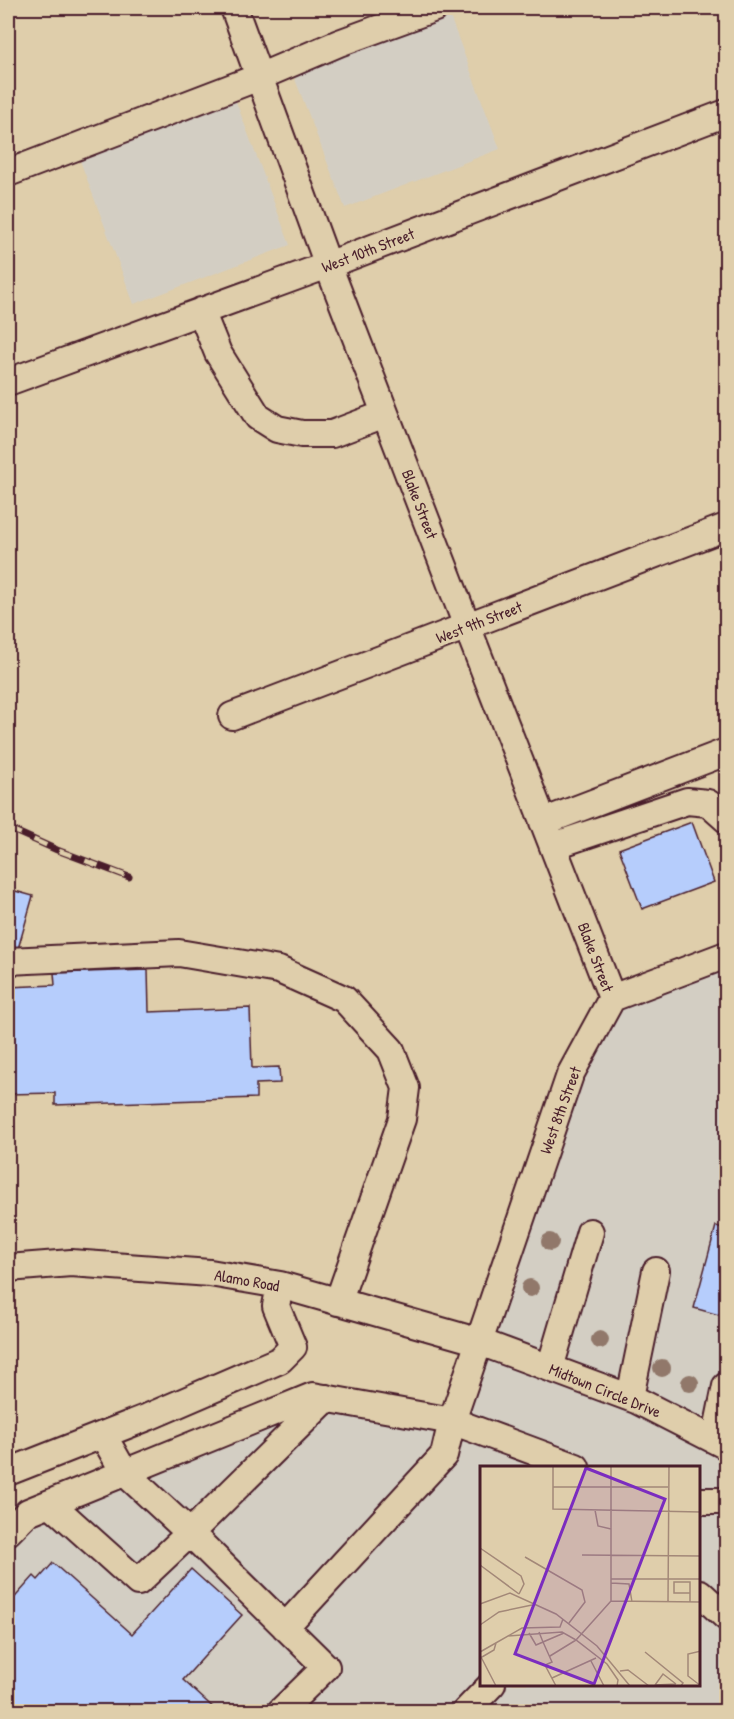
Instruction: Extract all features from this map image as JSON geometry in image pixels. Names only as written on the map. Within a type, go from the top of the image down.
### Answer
[{"type":"street","name":"Blake Street","points":[[234,8],[328,265],[612,998]]},
{"type":"street","points":[[8,173],[260,77],[339,43],[435,8]]},
{"type":"street","name":"West 10th Street","points":[[8,382],[328,265],[726,113]]},
{"type":"street","points":[[201,311],[218,354],[258,417],[277,429],[302,434],[332,434],[386,414]]},
{"type":"street","name":"West 9th Street","points":[[232,716],[726,527]]},
{"type":"street","points":[[543,822],[726,752]]},
{"type":"street","points":[[553,846],[687,801],[708,802],[726,819]]},
{"type":"street","points":[[8,961],[179,953],[279,970],[344,999],[391,1050],[406,1088],[402,1119],[338,1302]]},
{"type":"street","points":[[612,998],[726,955]]},
{"type":"street","name":"West 8th Street","points":[[285,1626],[444,1455],[452,1421],[570,1075],[612,998]]},
{"type":"street","points":[[550,1368],[590,1232]]},
{"type":"street","name":"Alamo Road","points":[[8,1268],[71,1263],[210,1273],[280,1285],[480,1342]]},
{"type":"street","points":[[630,1397],[656,1271]]},
{"type":"street","points":[[8,1472],[103,1435],[280,1360],[293,1347],[276,1306],[280,1285]]},
{"type":"street","name":"Midtown Circle Drive","points":[[480,1342],[630,1397],[721,1443]]},
{"type":"street","points":[[721,1443],[726,1386]]},
{"type":"street","points":[[8,1532],[28,1512],[313,1396],[452,1421],[573,1466]]},
{"type":"street","points":[[50,1503],[138,1582],[327,1398]]},
{"type":"street","points":[[103,1435],[124,1472],[326,1666],[280,1712]]},
{"type":"street","points":[[701,1501],[726,1501]]},
{"type":"street","points":[[701,1595],[726,1617]]},
{"type":"street","points":[[465,1712],[490,1686]]},
{"type":"shaded area","points":[[449,14],[500,149],[345,208],[293,74]]},
{"type":"shaded area","points":[[235,99],[290,245],[134,304],[79,158]]},
{"type":"shaded area","points":[[726,956],[726,1711],[8,1712],[8,1532],[313,1396],[452,1420],[612,998]]},
{"type":"building","points":[[692,822],[714,882],[642,909],[619,849]]},
{"type":"building","points":[[8,889],[33,896],[18,949],[8,946]]},
{"type":"building","points":[[148,970],[149,1012],[250,1008],[252,1068],[279,1067],[280,1083],[256,1084],[256,1098],[55,1105],[55,1093],[8,1094],[8,987],[55,985],[54,973]]},
{"type":"building","points":[[716,1226],[726,1229],[726,1317],[694,1308]]},
{"type":"building","points":[[53,1563],[132,1634],[191,1569],[242,1615],[183,1680],[218,1712],[8,1712],[8,1605],[34,1576],[38,1580]]},
{"type":"railway","points":[[8,828],[57,850],[129,877]]}]
